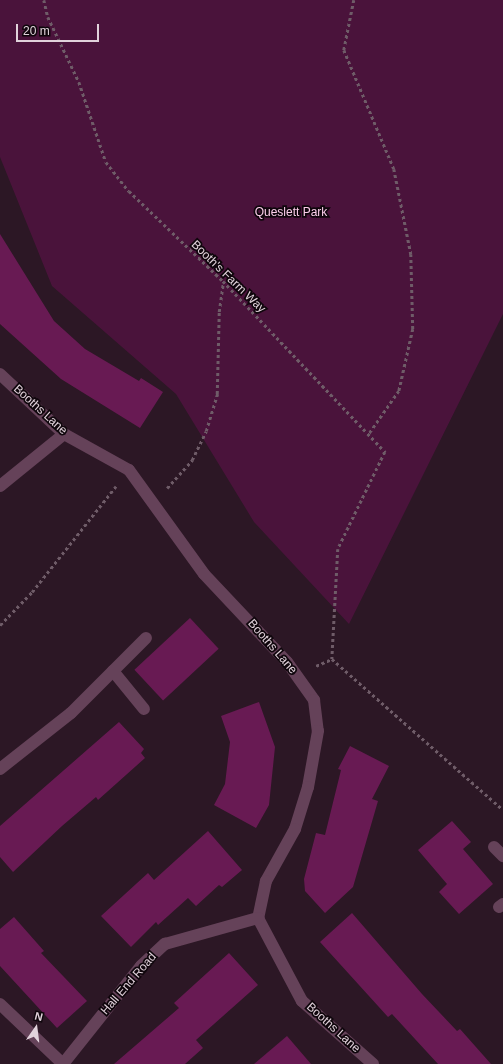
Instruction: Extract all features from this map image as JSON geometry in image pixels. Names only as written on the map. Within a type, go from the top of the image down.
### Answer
[{"type":"street","name":"Booths Lane","points":[[0,374],[64,434],[129,470],[153,501],[204,574],[287,662],[314,700],[318,731],[308,787],[295,829],[266,881],[258,918],[302,1001],[373,1064]]},
{"type":"street","points":[[0,486],[64,434]]},
{"type":"street","points":[[0,769],[70,713],[146,638]]},
{"type":"street","points":[[113,671],[144,709]]},
{"type":"street","points":[[494,847],[503,856]]},
{"type":"street","name":"Hall End Road","points":[[0,1004],[63,1064],[141,966],[165,944],[258,918]]},
{"type":"path","name":"Booth's Farm Way","points":[[44,0],[48,17],[79,82],[106,162],[129,191],[176,240],[223,281],[385,452],[338,549],[332,659],[503,810]]},
{"type":"path","points":[[354,0],[344,50],[394,169],[411,254],[413,329],[399,391],[369,434]]},
{"type":"path","points":[[153,501],[192,460],[206,431],[217,394],[219,312],[223,281]]},
{"type":"path","points":[[0,625],[32,592],[129,470]]},
{"type":"green space","name":"Queslett Park","points":[[0,0],[503,0],[503,314],[349,624],[254,522],[176,394],[52,286],[0,157]]},
{"type":"building","points":[[0,234],[54,321],[85,349],[139,381],[141,378],[163,392],[140,428],[61,379],[0,324]]},
{"type":"building","points":[[190,618],[219,649],[163,701],[134,670]]},
{"type":"building","points":[[259,702],[275,747],[269,805],[256,828],[214,805],[225,784],[230,742],[221,716]]},
{"type":"building","points":[[119,722],[144,749],[141,753],[145,758],[98,800],[96,797],[62,826],[13,872],[0,857],[0,826]]},
{"type":"building","points":[[350,746],[389,766],[372,799],[378,801],[353,887],[325,913],[305,891],[304,879],[316,833],[325,835],[341,770],[338,769]]},
{"type":"building","points":[[452,821],[471,842],[463,849],[493,884],[459,914],[439,892],[447,884],[418,850]]},
{"type":"building","points":[[208,831],[242,870],[222,887],[219,885],[196,906],[188,898],[158,925],[156,922],[131,947],[101,916],[148,873],[154,880]]},
{"type":"building","points":[[352,913],[422,994],[457,1031],[460,1029],[491,1064],[438,1064],[392,1014],[388,1017],[320,942]]},
{"type":"building","points":[[14,917],[44,951],[41,953],[87,1001],[57,1028],[0,966],[0,929]]},
{"type":"building","points":[[229,953],[258,985],[196,1040],[203,1048],[185,1064],[114,1064],[179,1008],[174,1003]]},
{"type":"building","points":[[287,1036],[311,1064],[254,1064]]}]
